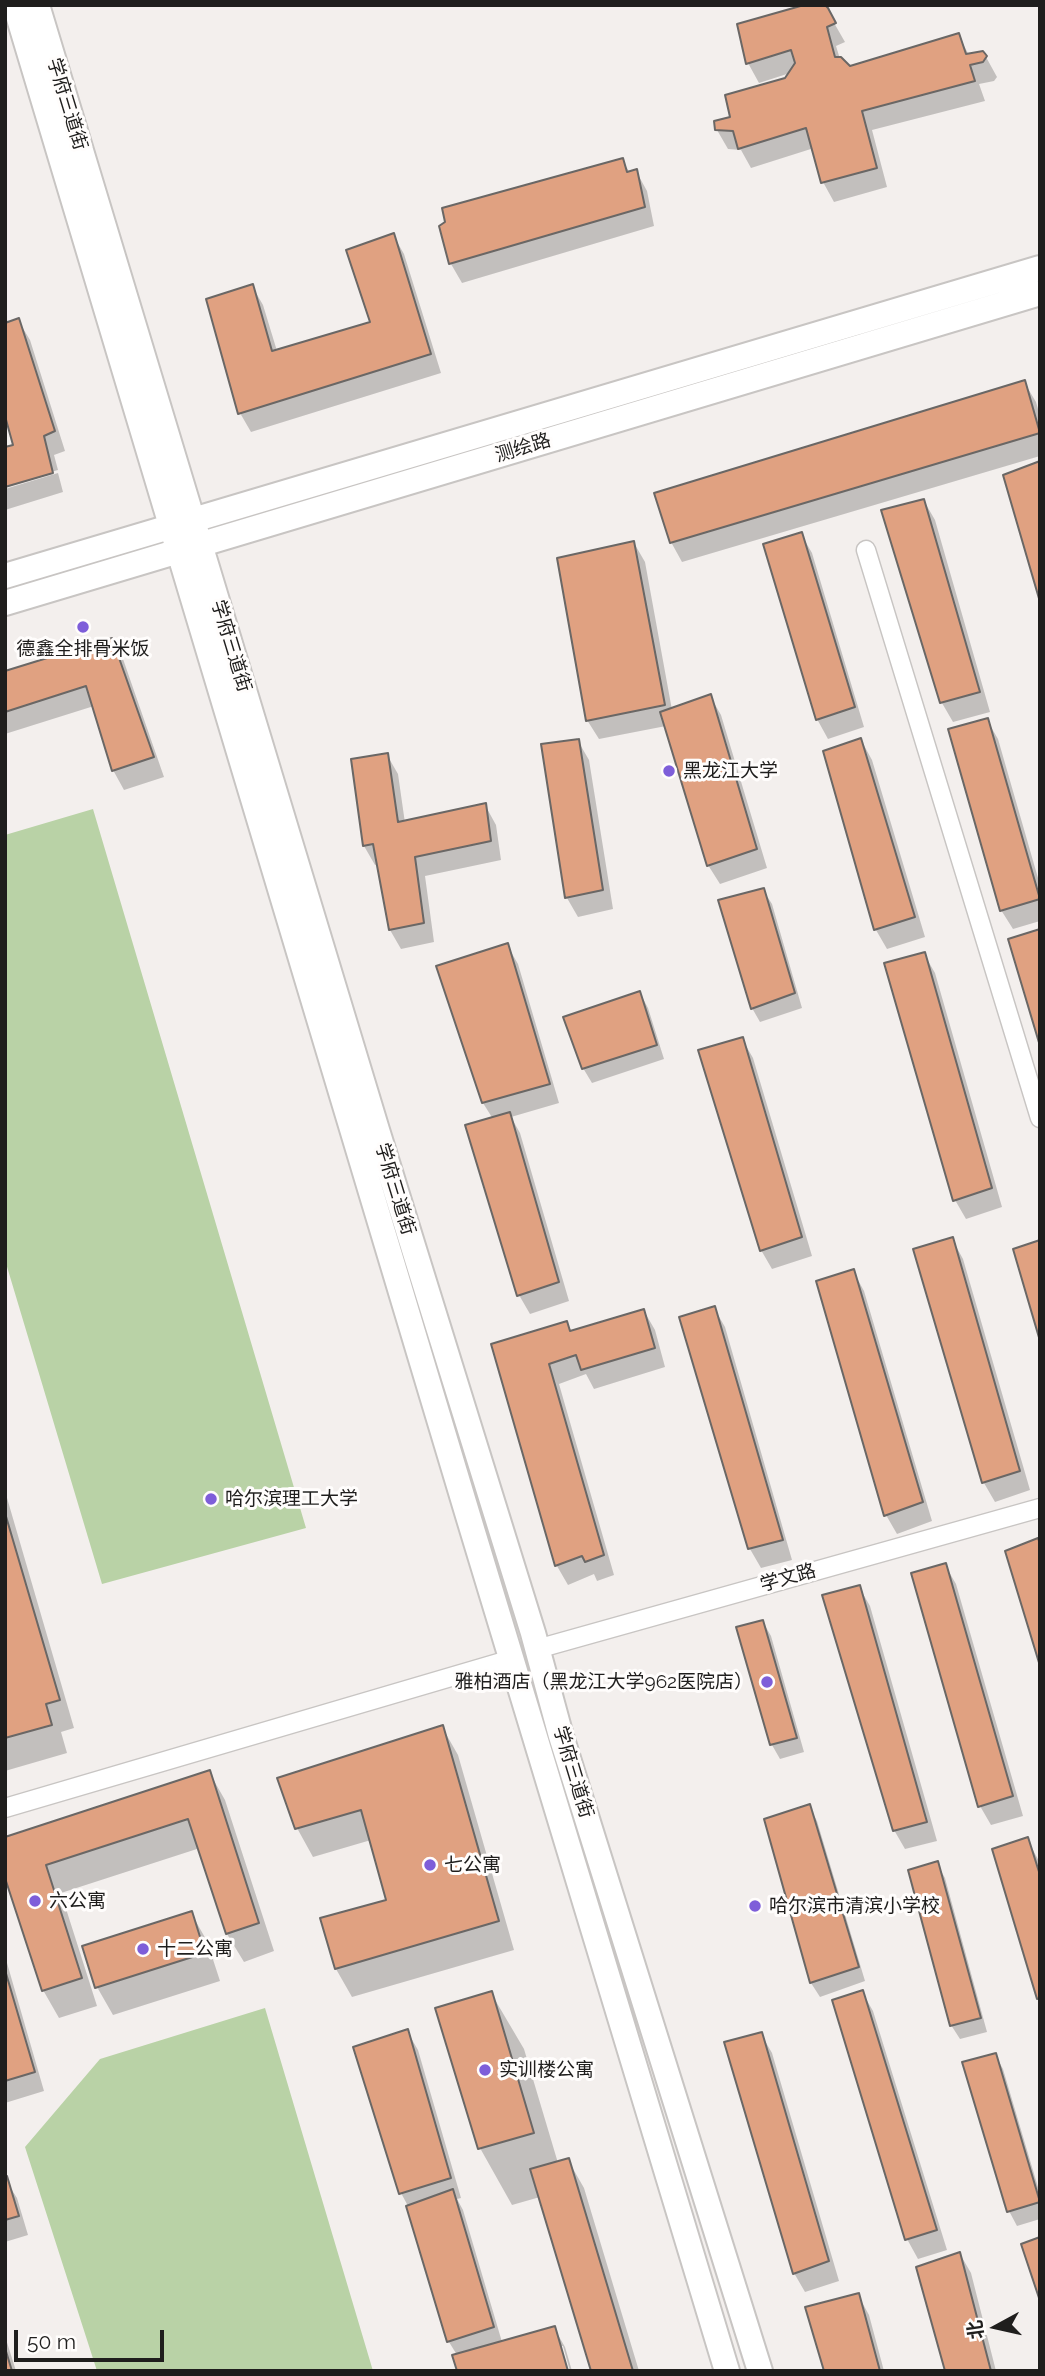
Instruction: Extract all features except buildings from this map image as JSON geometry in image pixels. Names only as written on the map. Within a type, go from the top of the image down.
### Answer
[{"type":"main road","name":"学府三道街","points":[[15,5],[377,1130],[537,1649],[565,1750],[760,2371]]},
{"type":"main road","name":"学府三道街","points":[[37,5],[186,536],[512,1659],[727,2371]]},
{"type":"main road","name":"测绘路","points":[[5,603],[186,536],[1040,268]]},
{"type":"main road","name":"测绘路","points":[[5,576],[186,536],[1040,293]]},
{"type":"street","points":[[866,550],[1040,1118]]},
{"type":"street","name":"学文路","points":[[537,1649],[1040,1507]]},
{"type":"street","points":[[5,1808],[512,1659]]},
{"type":"green space","points":[[93,809],[306,1528],[102,1584],[5,1260],[5,835]]},
{"type":"green space","points":[[265,2008],[373,2371],[97,2371],[25,2147],[100,2059]]},
{"type":"place","name":"德鑫全排骨米饭","points":[[83,627]]},
{"type":"place","name":"黑龙江大学","points":[[669,771]]},
{"type":"place","name":"哈尔滨理工大学","points":[[211,1499]]},
{"type":"place","name":"雅柏酒店（黑龙江大学962医院店）","points":[[767,1682]]},
{"type":"place","name":"七公寓","points":[[430,1865]]},
{"type":"place","name":"六公寓","points":[[35,1901]]},
{"type":"place","name":"哈尔滨市清滨小学校","points":[[755,1906]]},
{"type":"place","name":"十二公寓","points":[[143,1949]]},
{"type":"place","name":"实训楼公寓","points":[[485,2070]]}]
